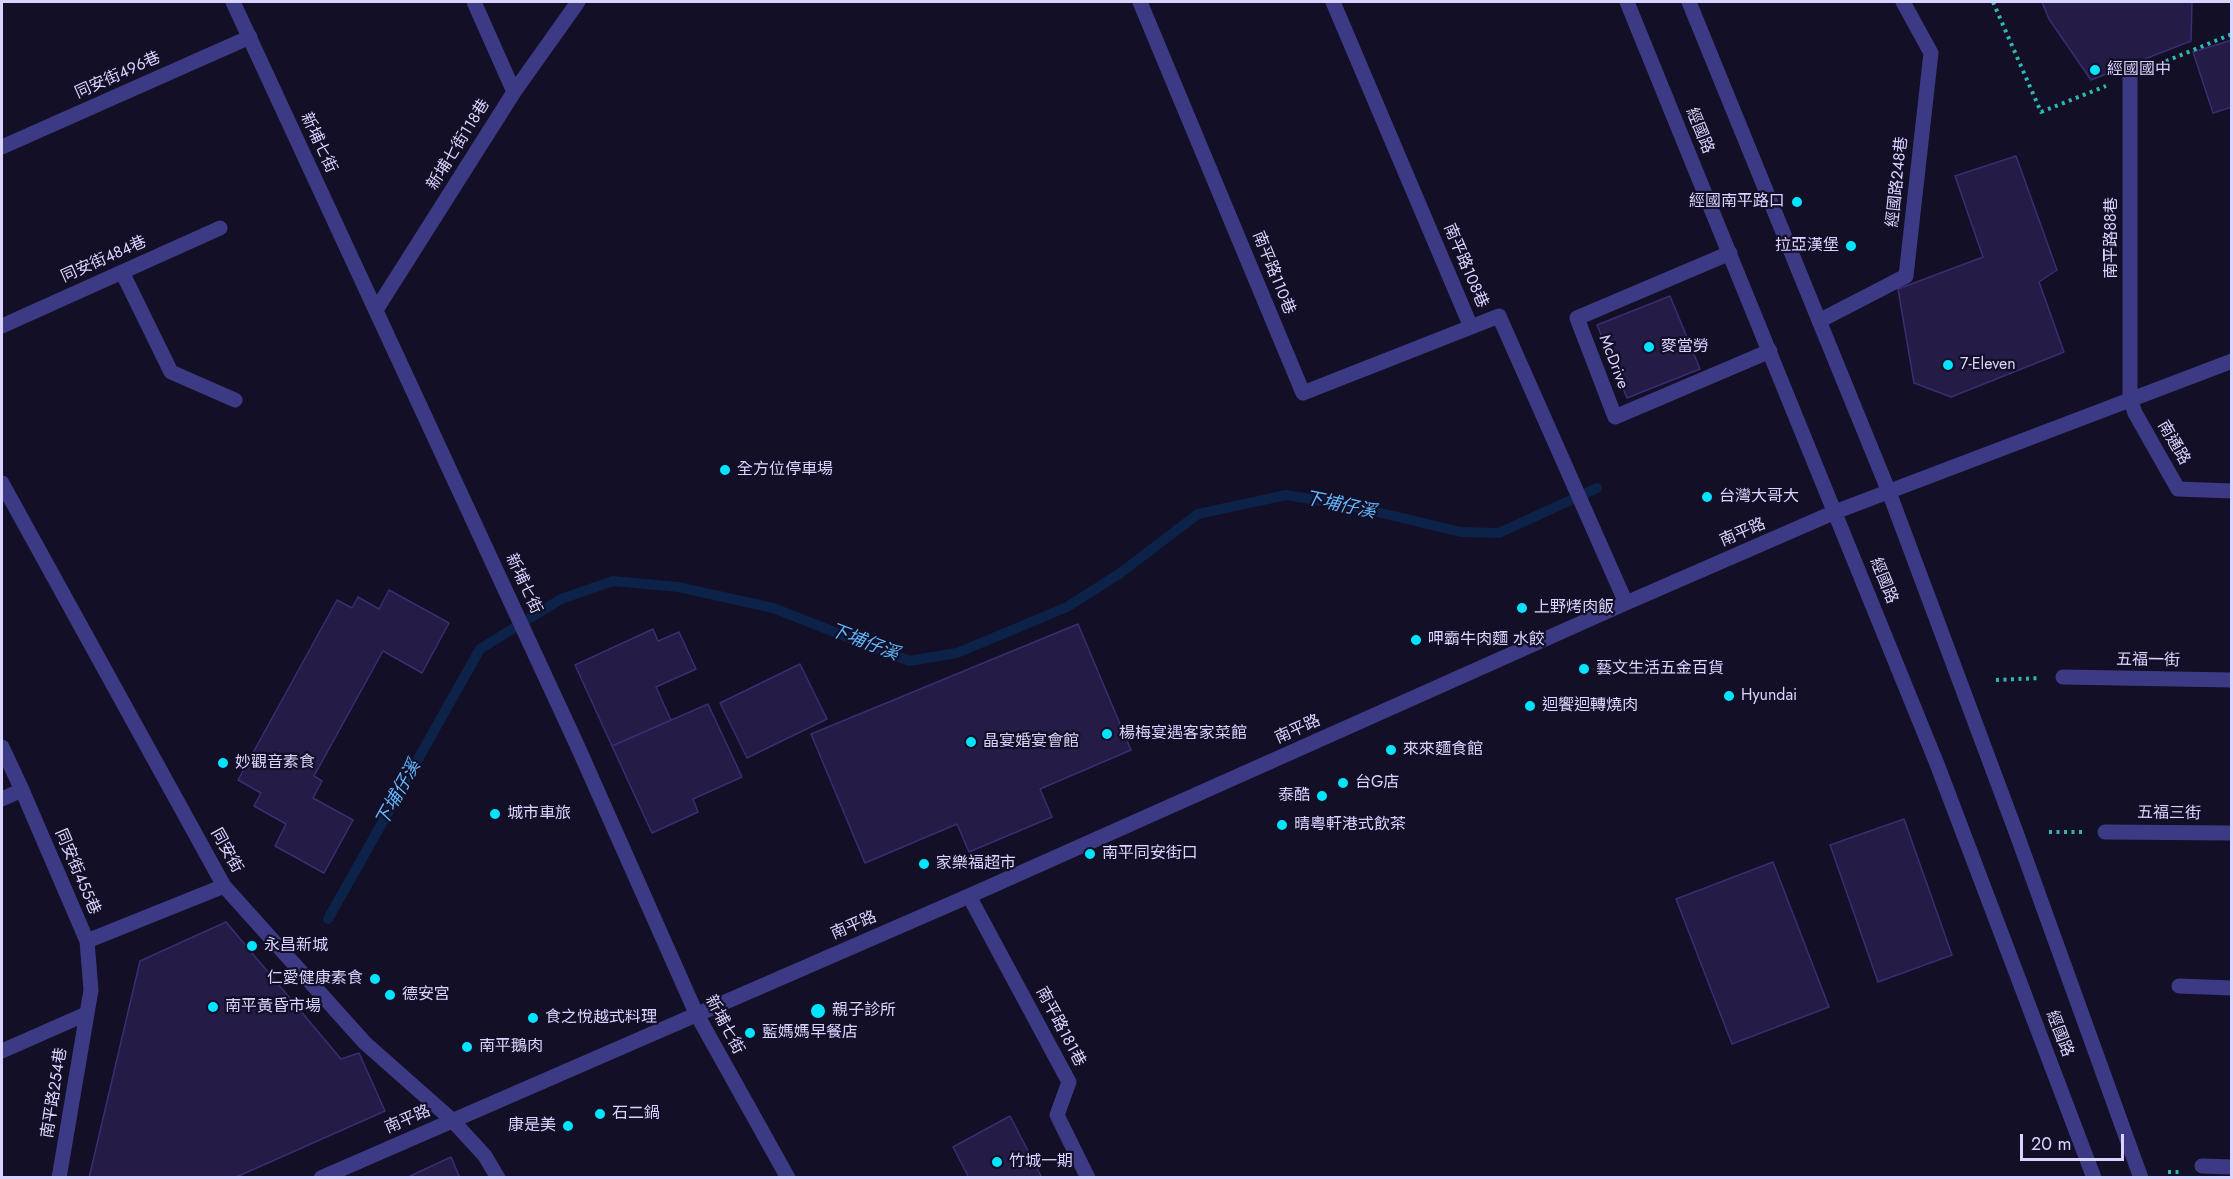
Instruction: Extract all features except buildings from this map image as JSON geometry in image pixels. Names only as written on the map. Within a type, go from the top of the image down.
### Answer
[{"type":"street","name":"新埔七街","points":[[233,2],[537,657],[696,1013],[788,1178]]},
{"type":"street","points":[[474,2],[514,92]]},
{"type":"street","name":"新埔七街118巷","points":[[376,310],[514,92],[578,2]]},
{"type":"street","name":"南平路110巷","points":[[1140,2],[1303,393],[1471,327]]},
{"type":"street","name":"南平路108巷","points":[[1333,2],[1471,327],[1499,316],[1626,603]]},
{"type":"street","name":"經國路","points":[[1627,2],[1937,764],[2094,1178]]},
{"type":"street","name":"經國路","points":[[1689,2],[1889,492],[2016,832],[2141,1178]]},
{"type":"street","name":"經國路248巷","points":[[1819,321],[1906,276],[1931,53],[1903,2]]},
{"type":"street","name":"同安街496巷","points":[[2,147],[250,38]]},
{"type":"street","name":"南平路88巷","points":[[2130,76],[2130,399]]},
{"type":"street","name":"同安街484巷","points":[[2,326],[220,228]]},
{"type":"street","name":"McDrive","points":[[1730,253],[1577,318],[1616,417],[1770,351]]},
{"type":"street","points":[[122,272],[171,372],[235,400]]},
{"type":"street","name":"南平路","points":[[321,1178],[969,896],[1626,603],[1836,512],[2232,361]]},
{"type":"street","name":"南通路","points":[[2130,399],[2178,489],[2232,491]]},
{"type":"street","name":"同安街","points":[[2,483],[224,886],[364,1043],[452,1120],[485,1156],[498,1178]]},
{"type":"street","name":"五福一街","points":[[2063,677],[2232,680]]},
{"type":"street","name":"同安街455巷","points":[[2,747],[87,941],[224,886]]},
{"type":"street","points":[[2,799],[22,790]]},
{"type":"street","name":"五福三街","points":[[2105,832],[2232,833]]},
{"type":"street","name":"南平路181巷","points":[[969,896],[1069,1082],[1057,1115],[1088,1178]]},
{"type":"street","name":"南平路254巷","points":[[59,1178],[91,990],[87,941]]},
{"type":"street","points":[[2179,986],[2232,988]]},
{"type":"street","name":"南平路254巷","points":[[2,1052],[86,1014]]},
{"type":"street","points":[[2202,1166],[2232,1167]]},
{"type":"path","points":[[1992,2],[2041,112],[2232,34]]},
{"type":"path","points":[[1996,680],[2063,677]]},
{"type":"path","points":[[2049,832],[2105,832]]},
{"type":"waterway","name":"下埔仔溪","points":[[328,919],[480,649],[561,599],[613,581],[678,587],[773,608],[909,661],[957,653],[1067,607],[1119,574],[1198,514],[1286,495],[1352,506],[1461,532],[1499,533],[1597,488]]},
{"type":"place","name":"經國國中","points":[[2095,70]]},
{"type":"place","name":"經國南平路口","points":[[1797,202]]},
{"type":"place","name":"拉亞漢堡","points":[[1851,246]]},
{"type":"place","name":"麥當勞","points":[[1649,347]]},
{"type":"place","name":"7-Eleven","points":[[1948,365]]},
{"type":"place","name":"全方位停車場","points":[[725,470]]},
{"type":"place","name":"台灣大哥大","points":[[1707,497]]},
{"type":"place","name":"上野烤肉飯","points":[[1522,608]]},
{"type":"place","name":"呷霸牛肉麵 水餃","points":[[1416,640]]},
{"type":"place","name":"藝文生活五金百貨","points":[[1584,669]]},
{"type":"place","name":"Hyundai","points":[[1729,696]]},
{"type":"place","name":"迴饗迴轉燒肉","points":[[1530,706]]},
{"type":"place","name":"楊梅宴遇客家菜館","points":[[1107,734]]},
{"type":"place","name":"晶宴婚宴會館","points":[[971,742]]},
{"type":"place","name":"來來麵食館","points":[[1391,750]]},
{"type":"place","name":"妙觀音素食","points":[[223,763]]},
{"type":"place","name":"台G店","points":[[1343,783]]},
{"type":"place","name":"泰酷","points":[[1322,796]]},
{"type":"place","name":"城市車旅","points":[[495,814]]},
{"type":"place","name":"晴粵軒港式飲茶","points":[[1282,825]]},
{"type":"place","name":"南平同安街口","points":[[1090,854]]},
{"type":"place","name":"家樂福超市","points":[[924,864]]},
{"type":"place","name":"永昌新城","points":[[252,946]]},
{"type":"place","name":"仁愛健康素食","points":[[375,979]]},
{"type":"place","name":"德安宮","points":[[390,995]]},
{"type":"place","name":"南平黃昏市場","points":[[213,1007]]},
{"type":"place","name":"親子診所","points":[[818,1011]]},
{"type":"place","name":"食之悅越式料理","points":[[533,1018]]},
{"type":"place","name":"藍媽媽早餐店","points":[[750,1033]]},
{"type":"place","name":"南平鵝肉","points":[[467,1047]]},
{"type":"place","name":"石二鍋","points":[[600,1114]]},
{"type":"place","name":"康是美","points":[[568,1126]]},
{"type":"place","name":"竹城一期","points":[[997,1162]]}]
